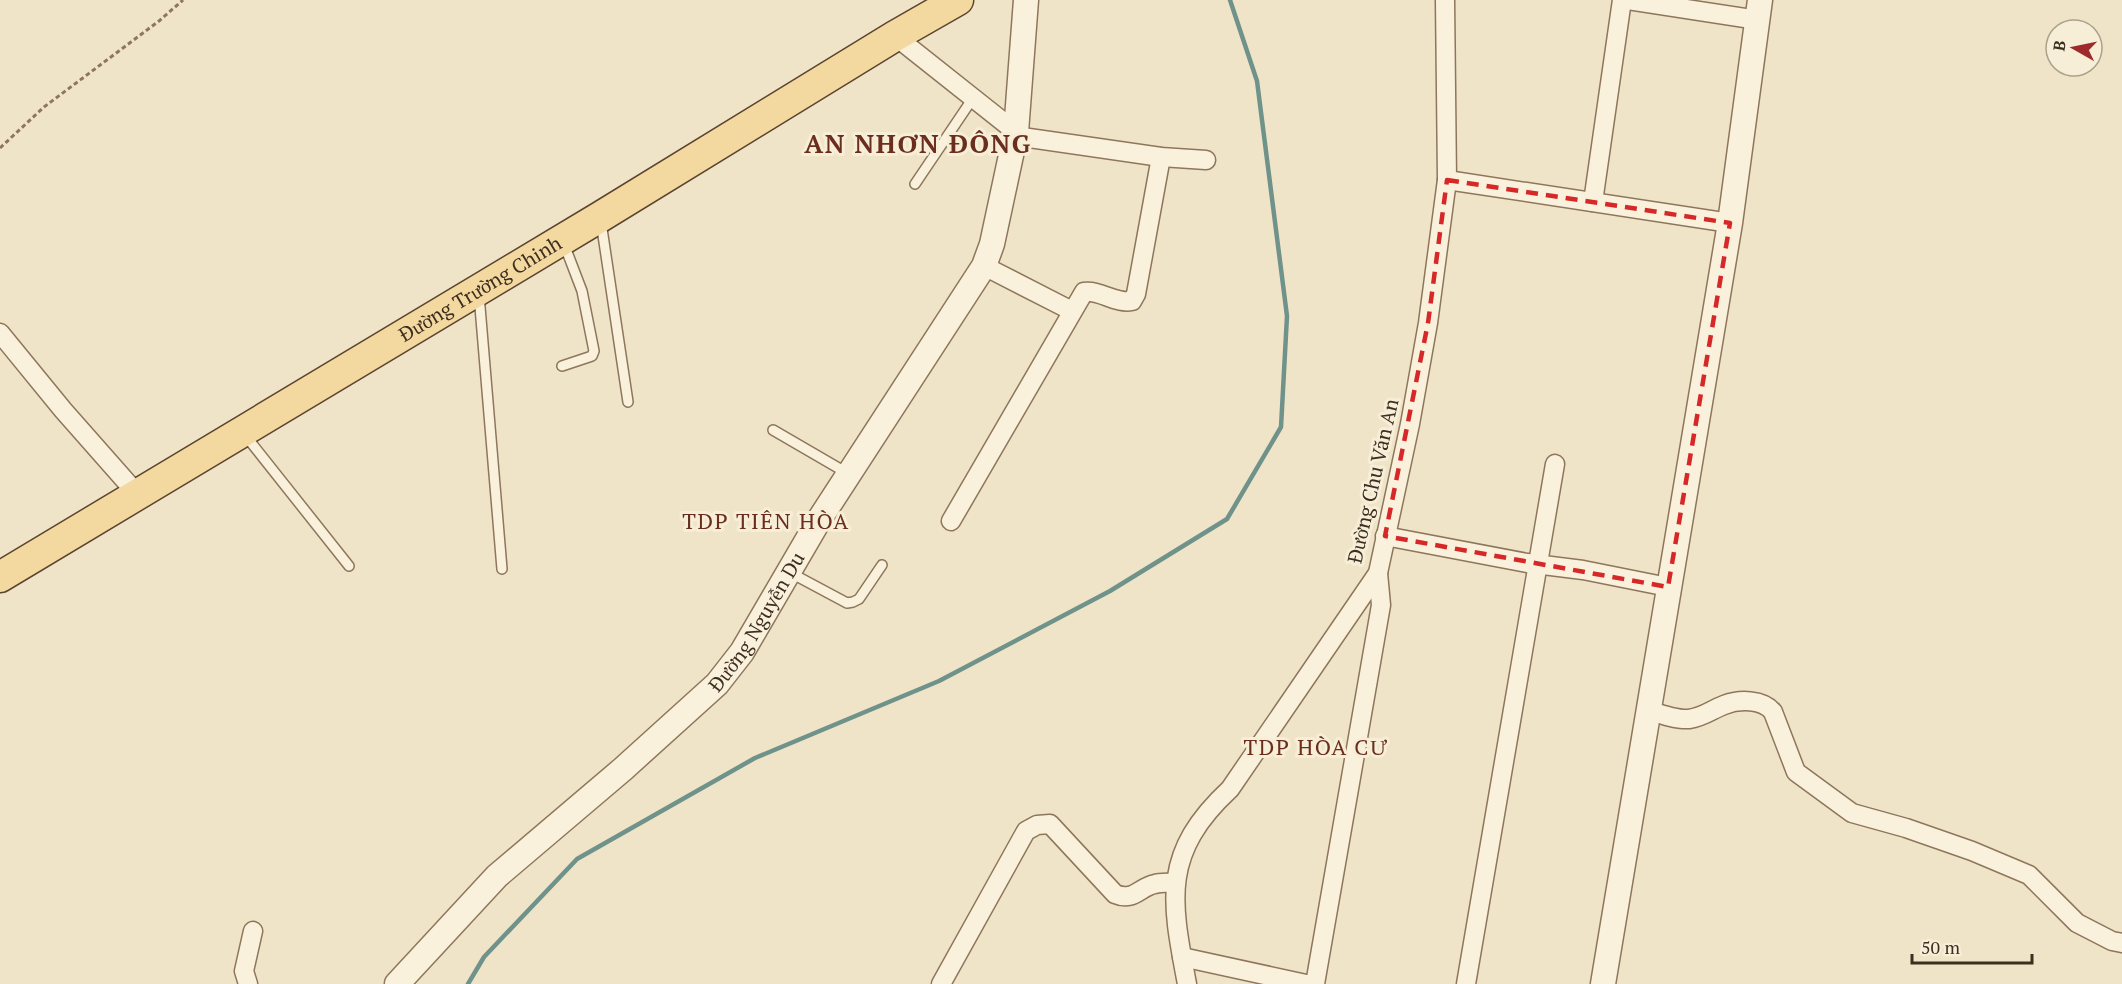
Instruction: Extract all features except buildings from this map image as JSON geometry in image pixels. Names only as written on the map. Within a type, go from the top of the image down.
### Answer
[{"type":"main road","name":"Đường Trường Chinh","points":[[6,567],[138,495],[242,430],[958,0]]},
{"type":"street","name":"Đường Nguyễn Du","points":[[397,984],[497,876],[717,684],[742,652],[849,475],[984,266],[992,244],[1015,134],[1026,0]]},
{"type":"street","name":"Đường Chu Văn An","points":[[1187,984],[1176,919],[1175,883],[1179,860],[1193,831],[1210,808],[1230,789],[1378,573],[1410,424],[1428,323],[1447,180],[1445,0]]},
{"type":"street","points":[[1593,202],[1622,0]]},
{"type":"street","points":[[1603,984],[1730,223],[1759,10],[1628,0]]},
{"type":"street","points":[[896,36],[1015,134],[1161,157],[1206,160]]},
{"type":"street","points":[[951,521],[1084,292],[1093,291],[1124,303],[1132,302],[1136,294],[1161,157]]},
{"type":"street","points":[[1447,180],[1730,223]]},
{"type":"street","points":[[984,266],[1072,311]]},
{"type":"street","points":[[0,333],[63,410],[138,495]]},
{"type":"street","points":[[1466,984],[1555,464]]},
{"type":"street","points":[[1385,536],[1537,564],[1584,570],[1668,587]]},
{"type":"street","points":[[1315,984],[1381,605],[1378,573]]},
{"type":"street","points":[[1648,710],[1686,719],[1706,716],[1725,704],[1739,701],[1769,706],[1796,772],[1852,813],[1906,828],[2029,875],[2076,923],[2112,941],[2122,943]]},
{"type":"street","points":[[941,984],[1026,831],[1037,825],[1050,824],[1115,894],[1123,897],[1130,896],[1154,884],[1175,883]]},
{"type":"street","points":[[248,984],[244,971],[253,932]]},
{"type":"street","points":[[1182,957],[1305,984]]},
{"type":"lane","points":[[915,184],[973,98]]},
{"type":"lane","points":[[600,217],[628,402]]},
{"type":"lane","points":[[562,239],[582,291],[594,351],[588,358],[562,366]]},
{"type":"lane","points":[[478,290],[502,569]]},
{"type":"lane","points":[[242,430],[349,566]]},
{"type":"lane","points":[[773,430],[849,475]]},
{"type":"lane","points":[[789,572],[847,603],[859,598],[882,565]]},
{"type":"path","points":[[0,148],[44,107],[159,21],[183,0]]},
{"type":"highlighted area","points":[[1447,180],[1730,223],[1668,587],[1385,536],[1428,323]]},
{"type":"waterway","points":[[468,984],[484,957],[577,859],[755,758],[939,681],[1110,591],[1227,519],[1281,427],[1287,316],[1257,81],[1230,0]]},
{"type":"district","name":"AN NHƠN ĐÔNG","points":[[918,144]]},
{"type":"district","name":"TDP TIÊN HÒA","points":[[766,521]]},
{"type":"district","name":"TDP HÒA CƯ","points":[[1316,747]]}]
